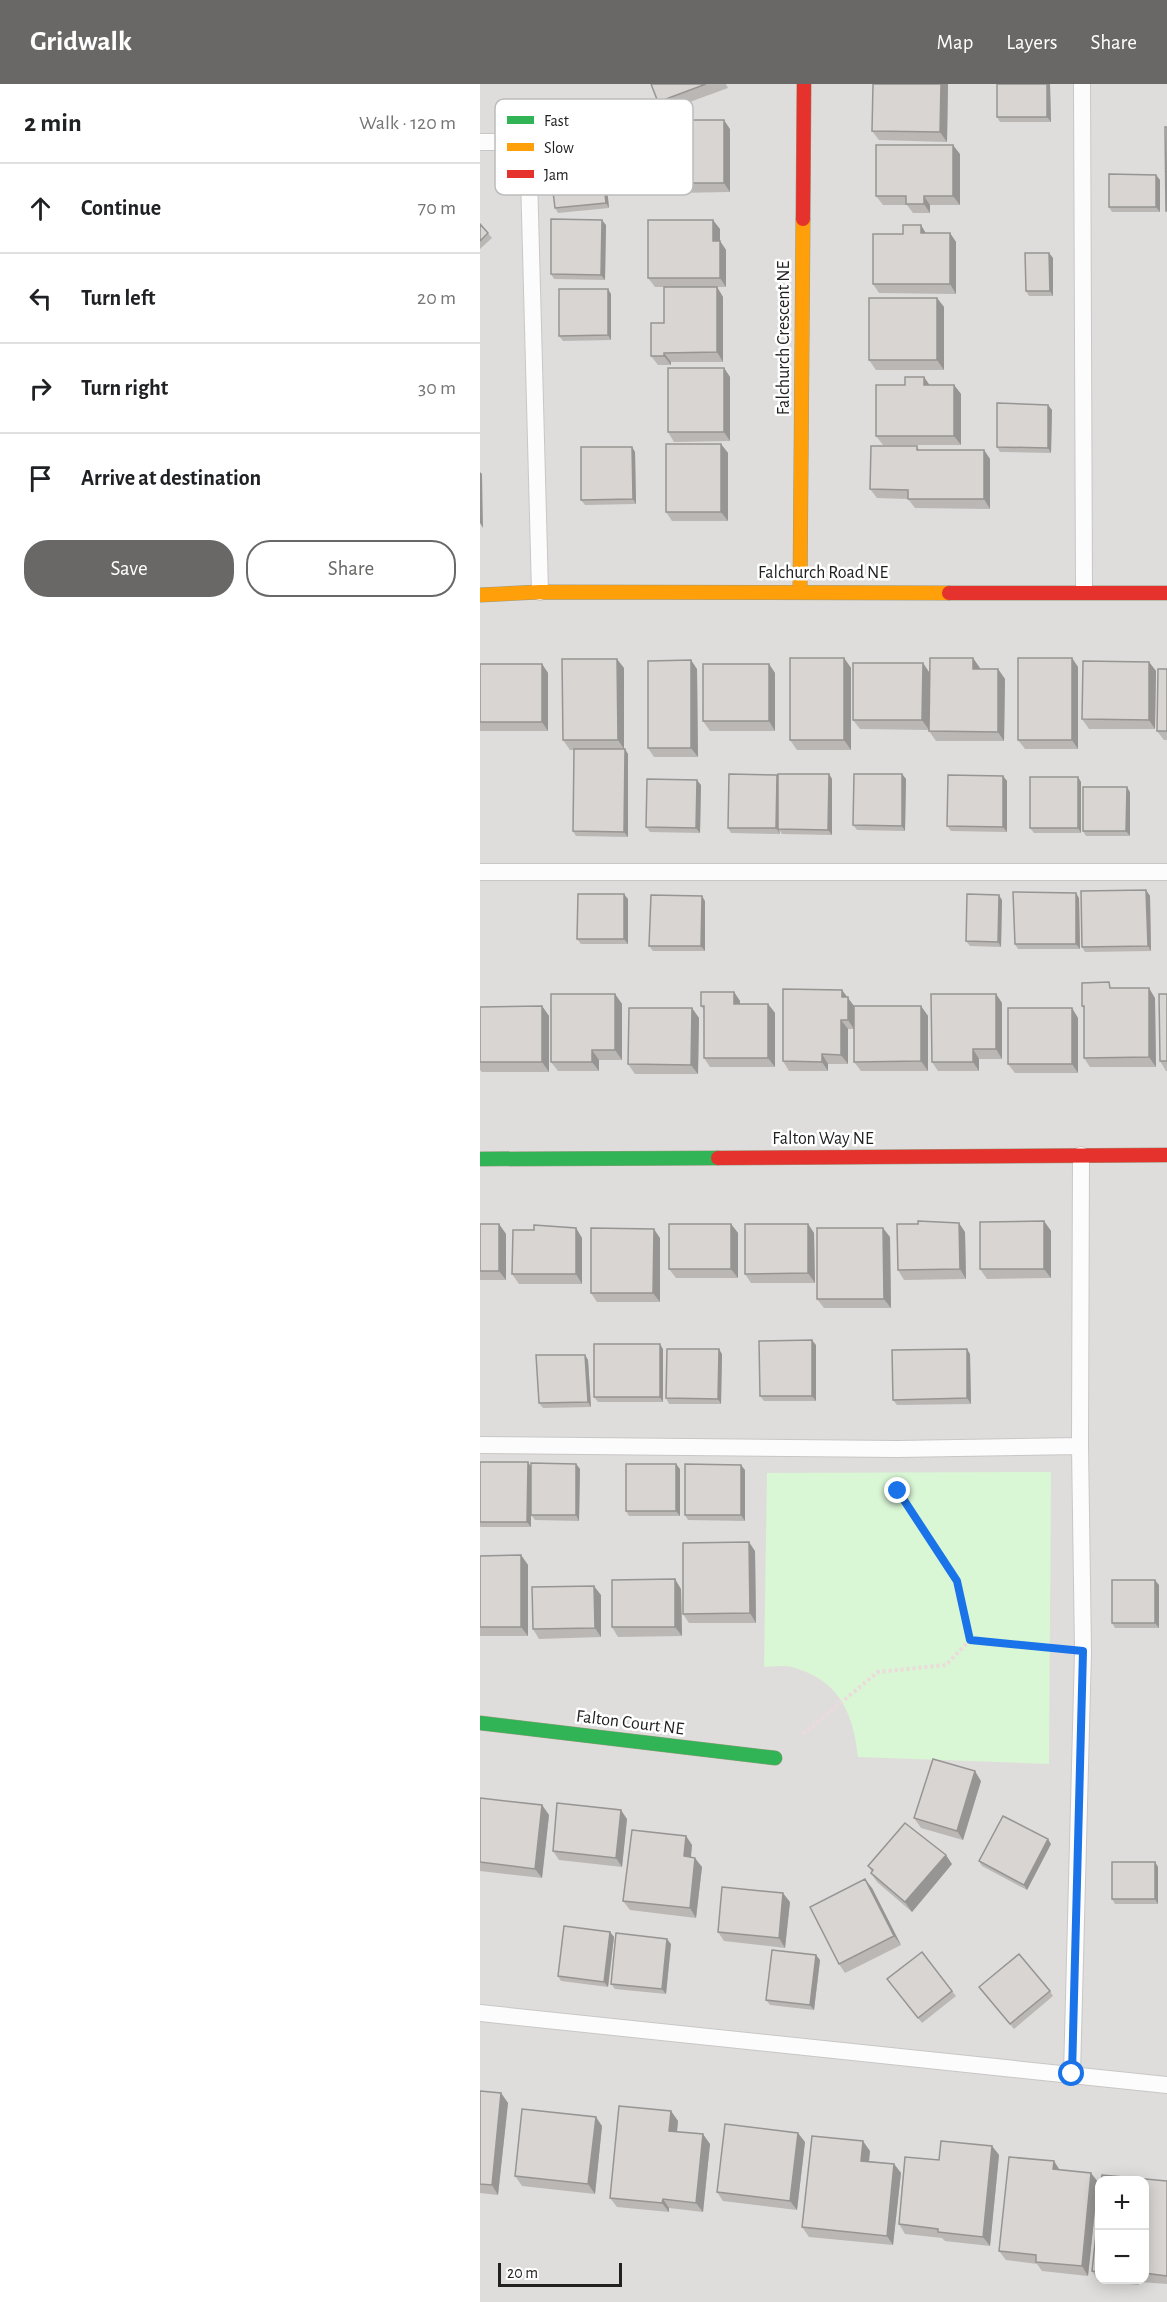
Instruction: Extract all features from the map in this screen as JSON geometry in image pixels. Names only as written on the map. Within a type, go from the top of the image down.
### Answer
[{"type":"street","name":"Falchurch Crescent NE","points":[[800,591],[804,84]]},
{"type":"street","name":"Falchurch Road NE","points":[[480,595],[540,592],[800,591],[1167,593]]},
{"type":"street","name":"Falton Way NE","points":[[480,1159],[1167,1155]]},
{"type":"street","name":"Falton Court NE","points":[[480,1724],[776,1758]]},
{"type":"lane","points":[[1083,84],[1084,591]]},
{"type":"lane","points":[[530,195],[540,592]]},
{"type":"lane","points":[[480,872],[1167,872]]},
{"type":"lane","points":[[1072,2074],[1083,1651],[1080,1446],[1081,1155]]},
{"type":"lane","points":[[480,1446],[897,1449],[1080,1446]]},
{"type":"lane","points":[[480,2013],[1167,2085]]},
{"type":"path","points":[[897,1449],[898,1491],[957,1581],[970,1640]]},
{"type":"path","points":[[970,1640],[1083,1651]]},
{"type":"path","points":[[776,1758],[878,1672],[946,1665],[970,1640]]},
{"type":"shaded area","points":[[480,84],[1167,84],[1167,2302],[480,2302]]},
{"type":"green space","points":[[1051,1472],[1049,1764],[858,1757],[856,1741],[847,1712],[832,1689],[821,1680],[792,1667],[764,1667],[767,1473]]},
{"type":"building","points":[[651,84],[706,84],[666,99],[657,99]]},
{"type":"building","points":[[873,84],[941,84],[940,132],[872,131]]},
{"type":"building","points":[[997,84],[1047,84],[1047,117],[997,117]]},
{"type":"building","points":[[693,120],[724,120],[724,183],[693,183]]},
{"type":"building","points":[[1165,127],[1167,127],[1167,211],[1166,211]]},
{"type":"building","points":[[876,145],[953,145],[953,196],[924,196],[924,204],[906,204],[906,196],[876,196]]},
{"type":"building","points":[[1109,174],[1156,175],[1156,207],[1109,207]]},
{"type":"building","points":[[553,195],[605,195],[606,203],[555,208]]},
{"type":"building","points":[[551,219],[602,220],[601,275],[551,274]]},
{"type":"building","points":[[648,220],[713,220],[713,241],[720,241],[720,278],[648,278]]},
{"type":"building","points":[[480,224],[488,233],[480,241]]},
{"type":"building","points":[[903,225],[921,225],[921,233],[950,233],[950,284],[873,284],[873,234],[903,234]]},
{"type":"building","points":[[1025,253],[1049,253],[1050,291],[1026,291]]},
{"type":"building","points":[[664,287],[717,287],[717,352],[664,353],[664,356],[651,356],[651,323],[664,323]]},
{"type":"building","points":[[559,289],[608,289],[608,335],[559,336]]},
{"type":"building","points":[[869,298],[937,298],[937,360],[869,360]]},
{"type":"building","points":[[668,368],[724,368],[724,432],[668,432]]},
{"type":"building","points":[[905,377],[924,377],[924,385],[954,385],[954,436],[876,436],[876,385],[905,385]]},
{"type":"building","points":[[997,403],[1048,405],[1048,448],[997,447]]},
{"type":"building","points":[[666,444],[721,444],[721,512],[666,512]]},
{"type":"building","points":[[871,446],[917,446],[917,450],[984,450],[984,499],[908,499],[908,490],[870,489]]},
{"type":"building","points":[[581,447],[632,447],[633,499],[581,500]]},
{"type":"building","points":[[790,658],[844,658],[844,740],[790,740]]},
{"type":"building","points":[[930,658],[973,658],[973,669],[998,669],[998,732],[929,731]]},
{"type":"building","points":[[1018,658],[1072,658],[1072,740],[1018,740]]},
{"type":"building","points":[[562,659],[617,659],[618,740],[563,740]]},
{"type":"building","points":[[691,660],[691,748],[648,748],[648,661]]},
{"type":"building","points":[[1083,661],[1149,662],[1149,720],[1082,719]]},
{"type":"building","points":[[853,663],[923,663],[922,720],[853,720]]},
{"type":"building","points":[[480,664],[542,664],[542,722],[480,722]]},
{"type":"building","points":[[703,664],[769,664],[769,721],[703,721]]},
{"type":"building","points":[[1158,669],[1167,669],[1167,731],[1157,731]]},
{"type":"building","points":[[574,749],[625,749],[624,832],[573,831]]},
{"type":"building","points":[[729,774],[777,775],[776,828],[728,828]]},
{"type":"building","points":[[778,774],[829,774],[828,830],[778,829]]},
{"type":"building","points":[[854,774],[902,774],[902,826],[853,825]]},
{"type":"building","points":[[948,775],[1003,776],[1003,827],[947,826]]},
{"type":"building","points":[[1030,777],[1078,777],[1078,828],[1030,828]]},
{"type":"building","points":[[647,779],[697,780],[696,828],[646,827]]},
{"type":"building","points":[[1083,787],[1127,787],[1126,831],[1083,831]]},
{"type":"building","points":[[1146,890],[1148,946],[1082,947],[1081,891]]},
{"type":"building","points":[[1013,892],[1076,893],[1076,944],[1015,944]]},
{"type":"building","points":[[578,894],[624,894],[624,939],[577,939]]},
{"type":"building","points":[[967,894],[999,895],[998,942],[966,941]]},
{"type":"building","points":[[651,895],[702,896],[701,946],[649,946]]},
{"type":"building","points":[[1109,982],[1110,988],[1149,988],[1149,1057],[1084,1058],[1082,983]]},
{"type":"building","points":[[783,989],[842,990],[842,997],[848,997],[848,1020],[841,1020],[841,1055],[822,1054],[822,1062],[783,1061]]},
{"type":"building","points":[[701,992],[734,992],[734,1004],[768,1004],[768,1058],[704,1058],[704,1006],[701,1006]]},
{"type":"building","points":[[551,994],[615,994],[615,1050],[592,1050],[592,1062],[551,1062]]},
{"type":"building","points":[[931,994],[996,994],[996,1049],[973,1049],[973,1062],[932,1062]]},
{"type":"building","points":[[1159,994],[1167,994],[1167,1061],[1160,1061]]},
{"type":"building","points":[[542,1006],[542,1062],[480,1062],[480,1007]]},
{"type":"building","points":[[854,1006],[921,1006],[921,1061],[854,1062]]},
{"type":"building","points":[[629,1008],[692,1008],[691,1065],[628,1064]]},
{"type":"building","points":[[1008,1008],[1072,1008],[1072,1064],[1008,1064]]},
{"type":"building","points":[[918,1221],[959,1223],[960,1269],[898,1270],[897,1224],[918,1224]]},
{"type":"building","points":[[1044,1221],[1044,1269],[980,1269],[980,1222]]},
{"type":"building","points":[[480,1224],[499,1224],[499,1271],[480,1271]]},
{"type":"building","points":[[669,1224],[731,1224],[731,1269],[669,1269]]},
{"type":"building","points":[[745,1224],[808,1224],[808,1273],[745,1274]]},
{"type":"building","points":[[534,1225],[576,1228],[576,1274],[512,1274],[513,1230],[534,1230]]},
{"type":"building","points":[[591,1228],[654,1229],[653,1293],[591,1293]]},
{"type":"building","points":[[817,1228],[883,1228],[884,1299],[817,1299]]},
{"type":"building","points":[[812,1340],[812,1396],[760,1396],[759,1341]]},
{"type":"building","points":[[594,1344],[660,1344],[660,1397],[594,1397]]},
{"type":"building","points":[[667,1349],[719,1349],[718,1399],[666,1398]]},
{"type":"building","points":[[967,1349],[967,1398],[893,1400],[892,1350]]},
{"type":"building","points":[[536,1355],[585,1355],[588,1402],[539,1403]]},
{"type":"building","points":[[480,1462],[528,1462],[527,1522],[480,1522]]},
{"type":"building","points":[[531,1463],[576,1464],[576,1515],[531,1515]]},
{"type":"building","points":[[626,1464],[676,1464],[676,1511],[626,1511]]},
{"type":"building","points":[[685,1464],[741,1465],[741,1515],[685,1515]]},
{"type":"building","points":[[749,1542],[750,1613],[683,1614],[683,1543]]},
{"type":"building","points":[[521,1555],[521,1627],[480,1627],[480,1556]]},
{"type":"building","points":[[675,1579],[675,1627],[612,1627],[612,1580]]},
{"type":"building","points":[[1112,1580],[1155,1580],[1155,1623],[1112,1623]]},
{"type":"building","points":[[594,1586],[595,1628],[533,1629],[532,1587]]},
{"type":"building","points":[[933,1759],[975,1771],[957,1831],[914,1818]]},
{"type":"building","points":[[480,1798],[542,1805],[535,1869],[480,1862]]},
{"type":"building","points":[[557,1803],[621,1810],[616,1858],[553,1851]]},
{"type":"building","points":[[1003,1816],[1048,1839],[1024,1885],[979,1861]]},
{"type":"building","points":[[905,1823],[946,1855],[905,1902],[871,1873],[873,1870],[868,1866]]},
{"type":"building","points":[[632,1830],[686,1836],[684,1856],[695,1858],[690,1908],[623,1901]]},
{"type":"building","points":[[1112,1862],[1155,1862],[1155,1899],[1112,1899]]},
{"type":"building","points":[[865,1879],[894,1936],[839,1964],[810,1907]]},
{"type":"building","points":[[722,1887],[783,1893],[779,1938],[718,1932]]},
{"type":"building","points":[[564,1926],[610,1932],[604,1982],[558,1976]]},
{"type":"building","points":[[616,1933],[667,1939],[662,1989],[611,1984]]},
{"type":"building","points":[[772,1950],[816,1955],[810,2005],[766,2000]]},
{"type":"building","points":[[922,1952],[952,1991],[918,2018],[887,1979]]},
{"type":"building","points":[[1019,1954],[1050,1991],[1010,2024],[979,1987]]},
{"type":"building","points":[[480,2091],[501,2093],[492,2185],[480,2184]]},
{"type":"building","points":[[619,2106],[671,2111],[669,2131],[703,2134],[696,2203],[663,2199],[662,2203],[610,2198]]},
{"type":"building","points":[[522,2109],[596,2117],[588,2184],[515,2176]]},
{"type":"building","points":[[725,2124],[798,2133],[790,2201],[717,2192]]},
{"type":"building","points":[[812,2136],[863,2141],[861,2161],[894,2164],[887,2236],[802,2227]]},
{"type":"building","points":[[941,2141],[992,2146],[983,2237],[938,2232],[938,2229],[899,2224],[905,2157],[939,2160]]},
{"type":"building","points":[[1009,2157],[1054,2161],[1053,2169],[1091,2173],[1082,2266],[1036,2262],[1036,2255],[999,2251]]},
{"type":"building","points":[[1149,2179],[1167,2181],[1167,2276],[1149,2274]]},
{"type":"building","points":[[1095,2243],[1095,2271],[1092,2271]]},
{"type":"traffic: fast","points":[[480,1159],[718,1158]]},
{"type":"traffic: fast","points":[[480,1723],[775,1758]]},
{"type":"traffic: slow","points":[[800,591],[803,219]]},
{"type":"traffic: slow","points":[[480,595],[540,592],[949,593]]},
{"type":"traffic: jam","points":[[803,219],[804,84]]},
{"type":"traffic: jam","points":[[949,593],[1167,593]]},
{"type":"traffic: jam","points":[[718,1158],[1167,1155]]},
{"type":"route","points":[[898,1491],[957,1581],[970,1640],[1083,1651],[1072,2074]]}]
